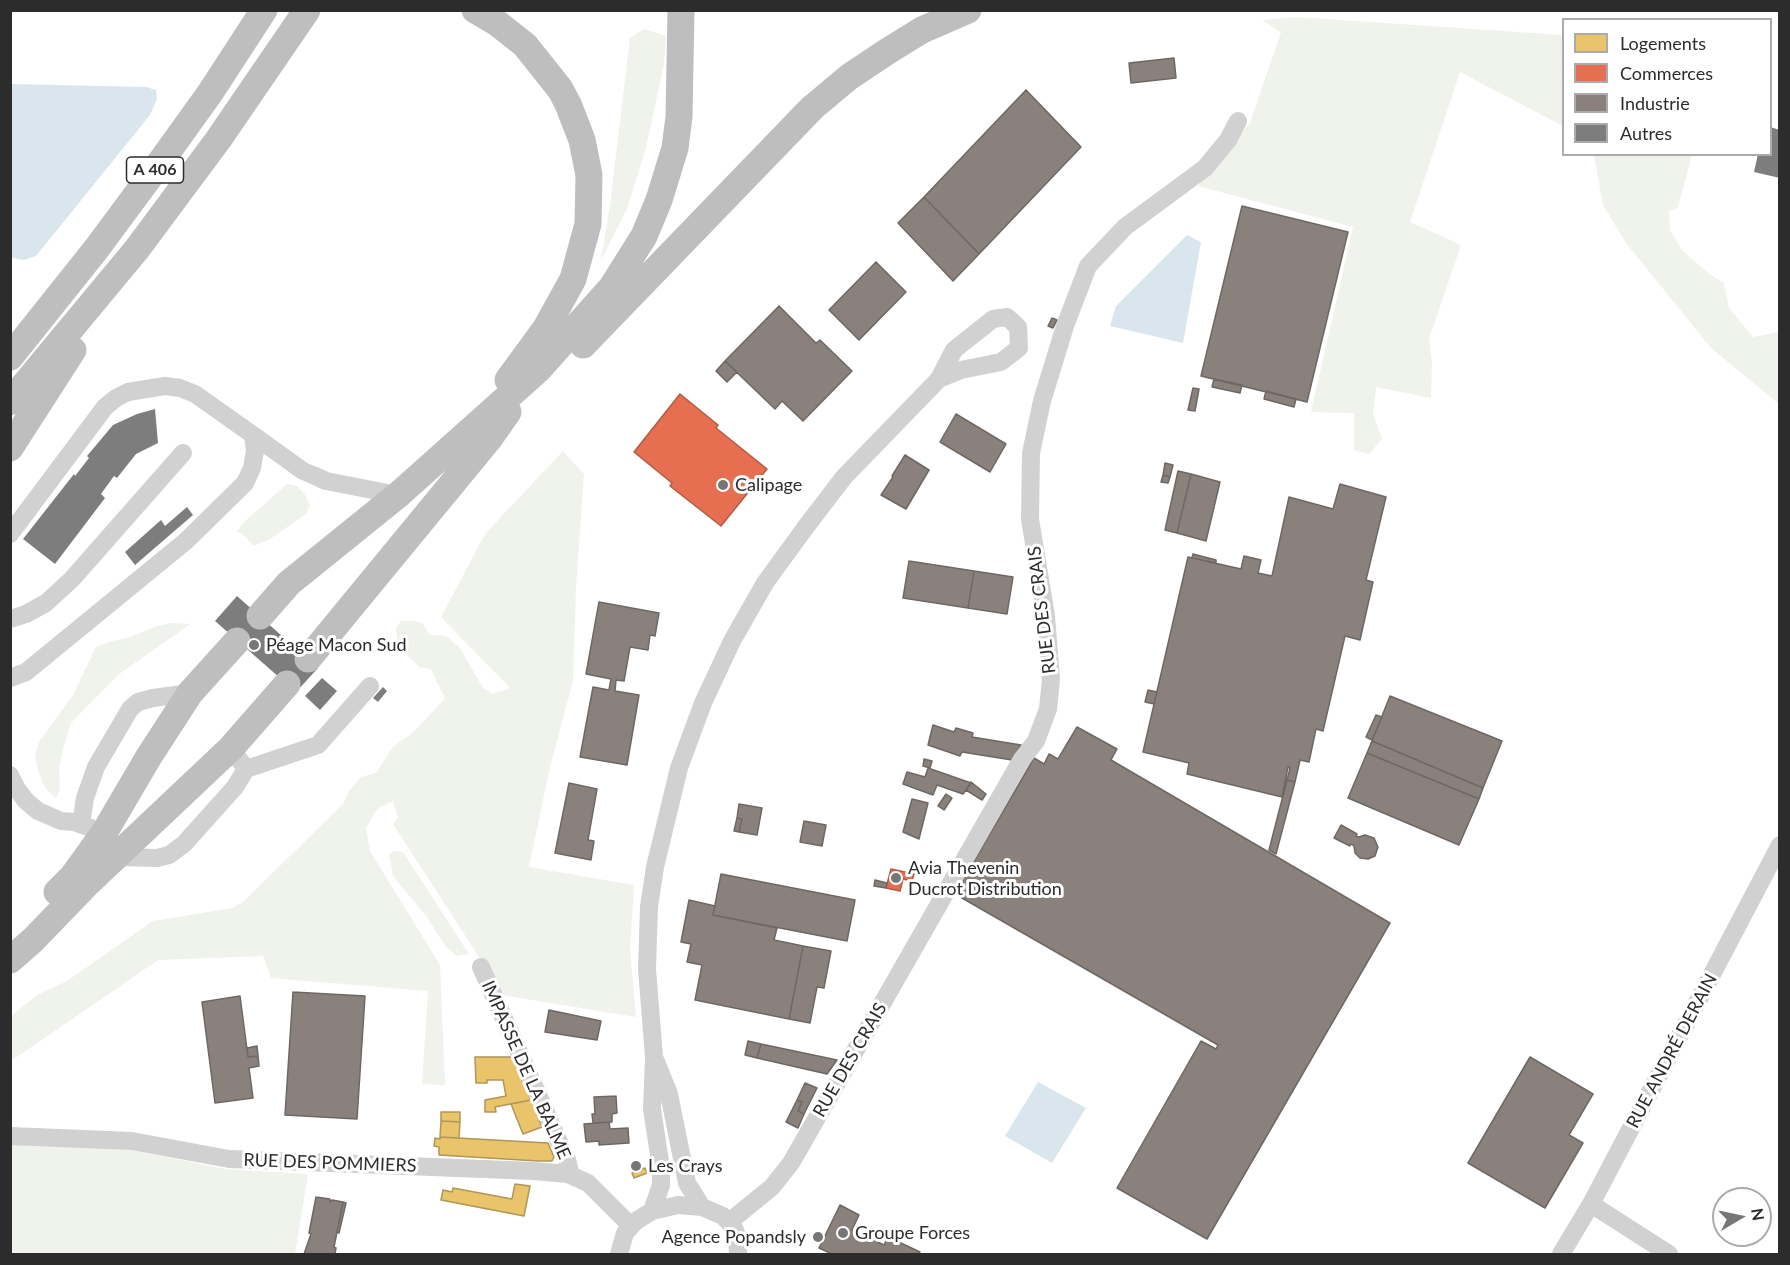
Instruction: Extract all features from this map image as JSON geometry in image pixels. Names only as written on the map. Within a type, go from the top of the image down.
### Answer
[{"type":"highway","name":"A 406","points":[[10,357],[97,248],[154,171],[210,93],[264,10]]},
{"type":"highway","name":"A 406","points":[[10,402],[138,249],[249,98],[307,10]]},
{"type":"highway","points":[[475,10],[497,23],[525,45],[560,89],[582,140],[589,175],[590,210],[581,258],[561,304],[477,437]]},
{"type":"highway","points":[[308,659],[477,437],[612,287],[644,236],[659,200],[675,148],[679,117],[681,10]]},
{"type":"highway","points":[[260,616],[289,584],[398,495],[477,437],[619,310],[812,108],[849,77],[888,51],[922,30],[968,10]]},
{"type":"highway","points":[[10,448],[59,370],[121,284],[138,249]]},
{"type":"highway","points":[[10,351],[37,324]]},
{"type":"highway","points":[[10,940],[73,876],[93,828],[148,758],[190,693],[237,641]]},
{"type":"highway","points":[[10,960],[117,857],[238,759],[286,684]]},
{"type":"street","name":"RUE DES CRAIS","points":[[729,1222],[782,1178],[1022,759],[1036,741],[1048,709],[1051,679],[1047,616],[1030,519],[1031,453],[1042,401],[1065,326],[1088,266],[1125,227],[1205,168],[1228,140],[1238,121]]},
{"type":"street","points":[[702,1207],[687,1183],[660,1096],[646,969],[649,907],[655,867],[679,768],[703,703],[732,641],[765,583],[844,477],[920,407],[939,379]]},
{"type":"street","points":[[10,534],[105,407],[128,392],[165,387],[180,388],[195,394],[303,471],[326,481],[398,495]]},
{"type":"street","points":[[10,678],[26,672],[186,541],[245,483],[252,468],[255,451],[253,435]]},
{"type":"street","points":[[10,619],[26,614],[46,603],[72,579],[183,453]]},
{"type":"street","points":[[117,857],[157,858],[169,855],[184,844],[235,787],[238,759],[318,745],[370,686]]},
{"type":"street","points":[[10,775],[26,801],[38,811],[61,821],[93,828],[85,798],[96,767],[130,709],[138,702],[153,698],[190,693]]},
{"type":"street","name":"RUE ANDRÉ DERAIN","points":[[1561,1254],[1591,1204],[1779,845]]},
{"type":"street","name":"IMPASSE DE LA BALME","points":[[481,967],[567,1160],[568,1174]]},
{"type":"street","points":[[652,1211],[661,1185],[662,1168],[652,1108],[660,1096]]},
{"type":"street","name":"RUE DES POMMIERS","points":[[10,1136],[132,1141],[229,1159],[568,1174],[588,1183],[631,1226]]},
{"type":"street","points":[[1591,1204],[1669,1254]]},
{"type":"street","points":[[619,1254],[621,1242],[631,1226],[645,1214],[678,1205],[702,1207],[717,1212],[729,1222],[737,1236],[738,1254]]},
{"type":"shaded area","points":[[1296,17],[1562,35],[1562,125],[1460,72],[1410,222],[1461,245],[1429,339],[1432,363],[1431,398],[1376,387],[1373,414],[1382,439],[1369,454],[1354,450],[1354,413],[1311,412],[1353,227],[1198,186],[1250,123],[1281,32],[1262,20]]},
{"type":"shaded area","points":[[644,29],[666,36],[664,63],[646,148],[627,209],[601,260],[610,205],[630,38]]},
{"type":"shaded area","points":[[11,84],[146,87],[156,90],[157,99],[150,115],[36,256],[24,260],[12,258],[11,255]]},
{"type":"shaded area","points":[[1594,156],[1692,156],[1678,207],[1669,211],[1670,230],[1682,250],[1709,274],[1724,283],[1729,308],[1753,337],[1779,332],[1779,404],[1711,348],[1626,243],[1603,205]]},
{"type":"shaded area","points":[[1187,235],[1201,242],[1183,343],[1110,326],[1116,306]]},
{"type":"shaded area","points":[[563,451],[584,474],[576,588],[573,681],[550,767],[529,867],[634,885],[630,949],[636,1017],[502,995],[393,824],[398,818],[393,801],[377,809],[366,828],[370,851],[440,965],[445,1085],[422,1084],[428,991],[271,978],[263,956],[158,960],[11,1061],[11,1016],[37,995],[67,981],[153,921],[232,908],[243,902],[343,804],[349,791],[361,777],[376,773],[393,747],[411,734],[445,699],[431,669],[419,667],[397,640],[396,628],[401,621],[422,623],[430,635],[446,636],[460,648],[483,688],[493,694],[510,688],[441,617],[485,534]]},
{"type":"shaded area","points":[[287,484],[297,486],[304,493],[310,505],[306,514],[270,539],[253,546],[237,531],[245,521]]},
{"type":"shaded area","points":[[171,623],[190,624],[118,675],[71,723],[59,768],[60,789],[56,798],[45,788],[35,756],[39,742],[73,695],[96,647]]},
{"type":"shaded area","points":[[394,851],[403,852],[469,954],[457,956],[446,947],[426,916],[393,876],[389,855]]},
{"type":"shaded area","points":[[1038,1082],[1086,1108],[1052,1163],[1005,1136]]},
{"type":"shaded area","points":[[10,1144],[133,1150],[225,1169],[308,1174],[295,1254],[11,1254]]},
{"type":"building: Logements","points":[[475,1057],[514,1057],[531,1100],[495,1107],[496,1112],[485,1112],[485,1100],[506,1096],[503,1080],[476,1083]]},
{"type":"building: Logements","points":[[531,1100],[542,1127],[523,1134],[511,1104]]},
{"type":"building: Logements","points":[[441,1112],[460,1112],[460,1122],[441,1121]]},
{"type":"building: Logements","points":[[441,1121],[460,1122],[459,1138],[440,1137]]},
{"type":"building: Logements","points":[[440,1137],[548,1143],[554,1157],[552,1161],[538,1161],[439,1155],[439,1147],[434,1146],[435,1138],[440,1139]]},
{"type":"building: Logements","name":"Les Crays","points":[[639,1162],[641,1167],[633,1170],[631,1165]]},
{"type":"building: Logements","points":[[645,1168],[647,1173],[634,1178],[632,1173]]},
{"type":"building: Logements","points":[[515,1184],[530,1186],[524,1216],[441,1200],[443,1190],[452,1192],[453,1188],[512,1199]]},
{"type":"building: Commerces","points":[[680,394],[718,425],[716,428],[767,469],[721,526],[670,486],[672,483],[634,452]]},
{"type":"building: Commerces","points":[[891,869],[914,874],[912,881],[903,879],[900,891],[886,888]]},
{"type":"building: Industrie","points":[[1174,58],[1176,78],[1131,83],[1129,63]]},
{"type":"building: Industrie","points":[[1026,90],[1081,147],[979,254],[924,197]]},
{"type":"building: Industrie","points":[[924,197],[979,254],[953,281],[898,223]]},
{"type":"building: Industrie","points":[[1242,206],[1348,232],[1307,402],[1201,376]]},
{"type":"building: Industrie","points":[[876,262],[906,292],[859,340],[829,310]]},
{"type":"building: Industrie","points":[[779,306],[816,343],[820,340],[852,371],[803,421],[782,401],[775,409],[725,361]]},
{"type":"building: Industrie","points":[[1052,318],[1057,320],[1053,328],[1048,326]]},
{"type":"building: Industrie","points":[[725,361],[737,372],[727,382],[716,371]]},
{"type":"building: Industrie","points":[[1214,379],[1242,385],[1240,393],[1212,387]]},
{"type":"building: Industrie","points":[[1193,388],[1199,389],[1195,411],[1188,410]]},
{"type":"building: Industrie","points":[[1266,391],[1296,399],[1294,407],[1264,399]]},
{"type":"building: Industrie","points":[[956,414],[1006,444],[990,472],[940,442]]},
{"type":"building: Industrie","points":[[905,455],[929,470],[906,509],[881,495]]},
{"type":"building: Industrie","points":[[1165,463],[1173,465],[1170,477],[1163,475]]},
{"type":"building: Industrie","points":[[1178,471],[1191,474],[1177,533],[1165,530]]},
{"type":"building: Industrie","points":[[1191,474],[1220,482],[1206,541],[1177,533]]},
{"type":"building: Industrie","points":[[1163,475],[1170,477],[1168,483],[1161,482]]},
{"type":"building: Industrie","points":[[1340,484],[1386,497],[1366,580],[1373,582],[1360,640],[1345,636],[1323,731],[1316,729],[1309,762],[1300,760],[1295,782],[1287,780],[1290,768],[1288,767],[1282,797],[1187,774],[1189,763],[1143,752],[1188,557],[1241,569],[1244,556],[1261,560],[1258,573],[1272,576],[1289,497],[1333,509]]},
{"type":"building: Industrie","points":[[1193,554],[1216,560],[1216,563],[1192,558]]},
{"type":"building: Industrie","points":[[909,561],[974,571],[968,608],[903,598]]},
{"type":"building: Industrie","points":[[974,571],[1013,577],[1007,614],[968,608]]},
{"type":"building: Industrie","points":[[599,602],[659,613],[655,636],[650,635],[648,650],[630,647],[624,681],[616,680],[615,691],[639,695],[627,765],[580,757],[593,687],[609,690],[611,679],[586,674]]},
{"type":"building: Industrie","points":[[1148,690],[1157,692],[1154,704],[1145,702]]},
{"type":"building: Industrie","points":[[1390,696],[1502,741],[1483,788],[1372,741]]},
{"type":"building: Industrie","points":[[1376,715],[1382,717],[1372,740],[1366,737]]},
{"type":"building: Industrie","points":[[933,725],[954,732],[956,728],[973,733],[972,737],[1021,745],[1012,760],[962,752],[960,756],[928,745]]},
{"type":"building: Industrie","points":[[1077,727],[1117,749],[1111,760],[1390,923],[1207,1239],[1117,1188],[1201,1041],[1216,1049],[1218,1045],[955,894],[1034,758],[1044,764],[1049,754],[1058,759]]},
{"type":"building: Industrie","points":[[1372,741],[1483,788],[1479,799],[1367,753]]},
{"type":"building: Industrie","points":[[1367,753],[1479,799],[1459,845],[1348,798]]},
{"type":"building: Industrie","points":[[924,759],[932,761],[930,768],[923,766]]},
{"type":"building: Industrie","points":[[928,768],[971,783],[963,794],[937,785],[933,795],[903,784],[907,772],[925,777]]},
{"type":"building: Industrie","points":[[1287,780],[1295,782],[1276,854],[1269,850]]},
{"type":"building: Industrie","points":[[971,782],[986,794],[982,800],[966,790]]},
{"type":"building: Industrie","points":[[569,783],[597,789],[588,840],[594,841],[591,860],[555,853]]},
{"type":"building: Industrie","points":[[946,794],[952,798],[944,810],[938,806]]},
{"type":"building: Industrie","points":[[912,799],[928,803],[919,839],[903,832]]},
{"type":"building: Industrie","points":[[739,804],[762,808],[757,835],[739,832],[742,819],[737,818]]},
{"type":"building: Industrie","points":[[737,818],[742,819],[739,832],[734,831]]},
{"type":"building: Industrie","points":[[804,821],[826,825],[822,846],[800,842]]},
{"type":"building: Industrie","points":[[1341,825],[1357,834],[1356,836],[1365,835],[1374,838],[1378,847],[1375,856],[1368,859],[1360,858],[1355,853],[1354,846],[1334,838]]},
{"type":"building: Industrie","points":[[721,874],[855,900],[847,941],[713,915]]},
{"type":"building: Industrie","points":[[875,880],[887,883],[886,888],[874,886]]},
{"type":"building: Industrie","points":[[689,900],[715,906],[713,915],[777,928],[774,940],[803,946],[789,1019],[695,1000],[702,965],[687,962],[691,944],[681,942]]},
{"type":"building: Industrie","points":[[803,946],[831,951],[824,988],[817,987],[810,1023],[789,1019]]},
{"type":"building: Industrie","points":[[293,992],[365,996],[357,1119],[285,1115]]},
{"type":"building: Industrie","points":[[240,996],[248,1057],[258,1056],[259,1066],[249,1068],[253,1098],[215,1103],[202,1002]]},
{"type":"building: Industrie","points":[[549,1010],[601,1021],[597,1040],[545,1032]]},
{"type":"building: Industrie","points":[[748,1041],[761,1044],[757,1058],[745,1055]]},
{"type":"building: Industrie","points":[[761,1044],[837,1060],[827,1074],[757,1058]]},
{"type":"building: Industrie","points":[[257,1046],[258,1056],[248,1057],[247,1048]]},
{"type":"building: Industrie","points":[[1530,1057],[1593,1094],[1569,1135],[1583,1143],[1545,1208],[1468,1163]]},
{"type":"building: Industrie","points":[[805,1083],[817,1088],[804,1114],[798,1111],[802,1102],[797,1100]]},
{"type":"building: Industrie","points":[[616,1096],[617,1113],[612,1114],[612,1122],[593,1123],[594,1097]]},
{"type":"building: Industrie","points":[[797,1100],[802,1102],[798,1111],[804,1114],[798,1128],[786,1122]]},
{"type":"building: Industrie","points":[[609,1122],[610,1129],[628,1128],[629,1143],[599,1145],[599,1141],[586,1142],[584,1124]]},
{"type":"building: Industrie","points":[[316,1197],[330,1199],[330,1202],[332,1200],[343,1202],[334,1247],[336,1248],[335,1254],[304,1254],[311,1234],[309,1233]]},
{"type":"building: Industrie","points":[[343,1202],[346,1203],[339,1233],[337,1232]]},
{"type":"building: Industrie","name":"Groupe Forces","points":[[840,1205],[859,1215],[852,1230],[884,1245],[888,1237],[920,1252],[918,1254],[832,1254],[819,1248]]},
{"type":"building: Autres","points":[[1772,128],[1780,130],[1780,178],[1754,172],[1758,156],[1772,156]]},
{"type":"building: Autres","points":[[155,409],[158,443],[136,454],[117,478],[114,476],[101,494],[105,498],[55,564],[23,539],[113,425]]},
{"type":"building: Autres","points":[[187,507],[193,515],[135,565],[125,552],[161,520],[165,526]]},
{"type":"building: Autres","name":"Péage Macon Sud","points":[[237,596],[318,668],[296,692],[215,621]]},
{"type":"building: Autres","points":[[322,678],[337,691],[320,710],[305,696]]},
{"type":"building: Autres","points":[[383,687],[387,691],[378,702],[373,698]]},
{"type":"place","name":"Calipage","points":[[723,485]]},
{"type":"place","name":"Péage Macon Sud","points":[[254,645]]},
{"type":"place","name":"Avia Thevenin Ducrot Distribution","points":[[896,878]]},
{"type":"place","name":"Les Crays","points":[[636,1166]]},
{"type":"place","name":"Groupe Forces","points":[[843,1233]]},
{"type":"place","name":"Agence Popandsly","points":[[818,1237]]}]
